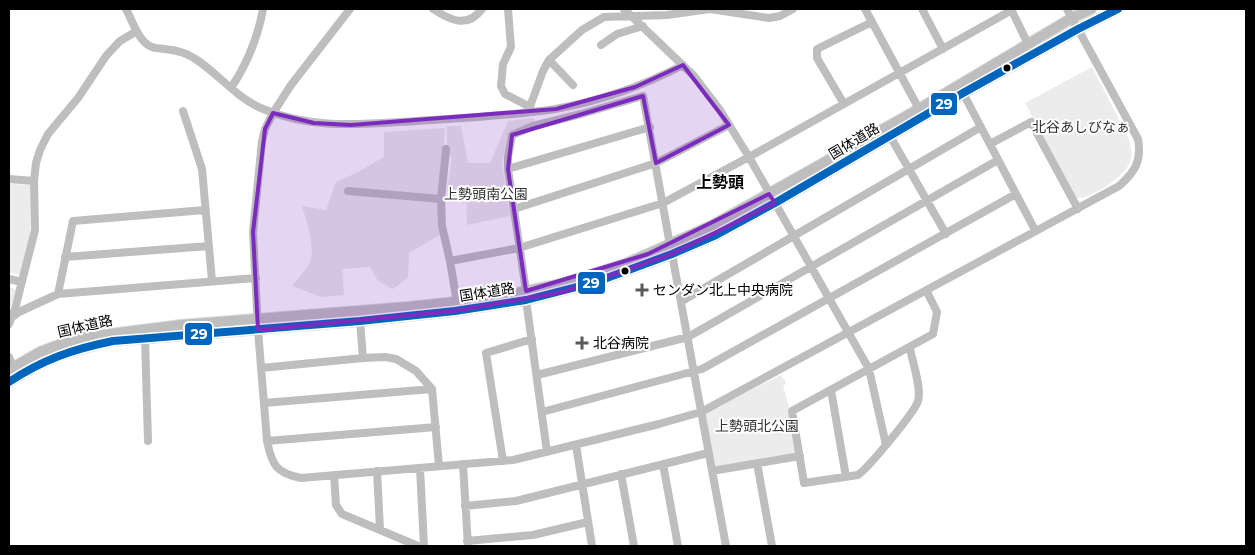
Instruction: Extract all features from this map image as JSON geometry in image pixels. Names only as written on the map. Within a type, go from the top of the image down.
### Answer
[{"type":"main road","name":"国体道路","points":[[671,250],[919,109],[1028,44],[1069,14],[1091,9]]},
{"type":"main road","name":"国体道路","points":[[9,382],[47,360],[74,350],[113,341],[258,330],[455,311],[596,282],[671,250],[716,235],[775,203],[963,93],[1118,9]]},
{"type":"main road","name":"国体道路","points":[[10,365],[64,343],[86,337],[163,327],[526,296]]},
{"type":"street","points":[[126,9],[137,31],[149,46],[189,55],[203,64],[239,96],[262,109],[314,123],[351,125],[529,110],[584,102],[652,80],[683,65]]},
{"type":"street","points":[[231,88],[239,76],[255,41],[263,9]]},
{"type":"street","points":[[350,9],[291,85],[273,113],[265,129],[259,160],[253,232],[266,441],[274,465],[280,471],[301,478],[503,461],[576,445],[701,412],[1119,186],[1131,176],[1139,161],[1140,154],[1135,132],[1069,14]]},
{"type":"street","points":[[433,9],[456,22],[471,20],[482,9]]},
{"type":"street","points":[[508,9],[511,47],[503,64],[501,86],[505,94],[529,110]]},
{"type":"street","points":[[624,9],[683,65],[711,97],[749,157],[869,369],[886,446]]},
{"type":"street","points":[[529,110],[542,72],[549,60],[582,30],[604,17],[617,15],[667,15],[710,9],[769,18],[780,16],[793,9]]},
{"type":"street","points":[[865,9],[919,109]]},
{"type":"street","points":[[922,9],[944,49]]},
{"type":"street","points":[[450,261],[519,248],[663,203],[944,49],[1011,10],[1028,44]]},
{"type":"street","points":[[844,104],[817,58],[816,49],[872,22]]},
{"type":"street","points":[[601,45],[617,34],[643,26]]},
{"type":"street","points":[[10,321],[35,230],[34,181],[38,157],[48,134],[78,98],[106,56],[120,41],[137,31]]},
{"type":"street","points":[[549,60],[573,85]]},
{"type":"street","points":[[963,93],[1035,230]]},
{"type":"street","points":[[547,452],[508,169],[512,135],[532,126],[642,96],[650,127],[726,546]]},
{"type":"street","points":[[183,111],[202,169],[212,281]]},
{"type":"street","points":[[990,144],[1031,122],[1078,209]]},
{"type":"street","points":[[514,209],[656,163],[729,125]]},
{"type":"street","points":[[508,169],[650,127]]},
{"type":"street","points":[[682,302],[981,127]]},
{"type":"street","points":[[890,136],[946,234]]},
{"type":"street","points":[[446,149],[441,199],[442,226],[457,302]]},
{"type":"street","points":[[537,375],[688,337],[998,160]]},
{"type":"street","points":[[9,179],[34,181]]},
{"type":"street","points":[[348,191],[441,199]]},
{"type":"street","points":[[542,412],[702,369],[1016,194]]},
{"type":"street","points":[[58,294],[73,221],[205,210]]},
{"type":"street","points":[[66,257],[209,246]]},
{"type":"street","points":[[10,321],[19,312],[58,294],[256,278]]},
{"type":"street","points":[[9,280],[22,282]]},
{"type":"street","points":[[910,348],[919,392],[918,401],[886,446],[865,470],[858,475],[804,483],[792,411],[933,334],[937,312],[926,290]]},
{"type":"street","points":[[360,321],[363,358]]},
{"type":"street","points":[[145,338],[148,441]]},
{"type":"street","points":[[503,461],[486,353],[532,339]]},
{"type":"street","points":[[261,368],[363,358],[385,357],[396,360],[416,372],[432,389],[439,466]]},
{"type":"street","points":[[264,403],[432,389]]},
{"type":"street","points":[[831,390],[846,477]]},
{"type":"street","points":[[266,441],[436,427]]},
{"type":"street","points":[[576,445],[592,546]]},
{"type":"street","points":[[465,506],[516,501],[708,453]]},
{"type":"street","points":[[712,471],[800,456]]},
{"type":"street","points":[[757,463],[772,546]]},
{"type":"street","points":[[463,464],[467,544],[534,535],[588,522]]},
{"type":"street","points":[[664,464],[678,546]]},
{"type":"street","points":[[420,468],[424,546]]},
{"type":"street","points":[[376,472],[380,529]]},
{"type":"street","points":[[621,474],[634,546]]},
{"type":"street","points":[[334,475],[336,505],[342,514],[418,546]]},
{"type":"highlighted area","points":[[683,65],[729,125],[656,163],[643,96],[512,135],[508,169],[526,291],[648,254],[769,194],[775,203],[672,254],[563,292],[455,311],[258,330],[253,232],[265,129],[273,113],[314,123],[351,125],[556,109],[635,87]]},
{"type":"green space","name":"北谷あしびなぁ","points":[[1092,67],[1128,137],[1132,157],[1122,173],[1107,186],[1082,198],[1075,198],[1025,103]]},
{"type":"green space","name":"上勢頭南公園","points":[[534,118],[534,122],[509,132],[502,163],[510,216],[467,225],[466,192],[447,191],[452,157],[447,156],[447,126],[461,126],[468,163],[490,163],[508,121]]},
{"type":"green space","points":[[445,128],[439,218],[440,235],[409,253],[408,278],[393,289],[378,281],[370,267],[342,269],[344,295],[321,297],[292,286],[309,264],[312,251],[310,235],[302,206],[326,210],[336,182],[384,157],[384,132]]},
{"type":"green space","points":[[9,184],[31,185],[30,241],[20,275],[9,272]]},
{"type":"green space","points":[[9,287],[16,289],[9,312]]},
{"type":"green space","name":"上勢頭北公園","points":[[781,375],[786,383],[783,386],[790,410],[797,454],[713,469],[704,418],[707,412]]},
{"type":"transit line","name":"29","points":[[9,382],[34,367],[58,356],[113,341],[360,321],[455,311],[526,300],[596,282],[672,254],[716,235],[775,203],[963,93],[1118,9]]},
{"type":"place","name":"センダン北上中央病院","points":[[642,290]]},
{"type":"place","name":"北谷病院","points":[[582,343]]},
{"type":"district","name":"上勢頭","points":[[720,182]]}]
